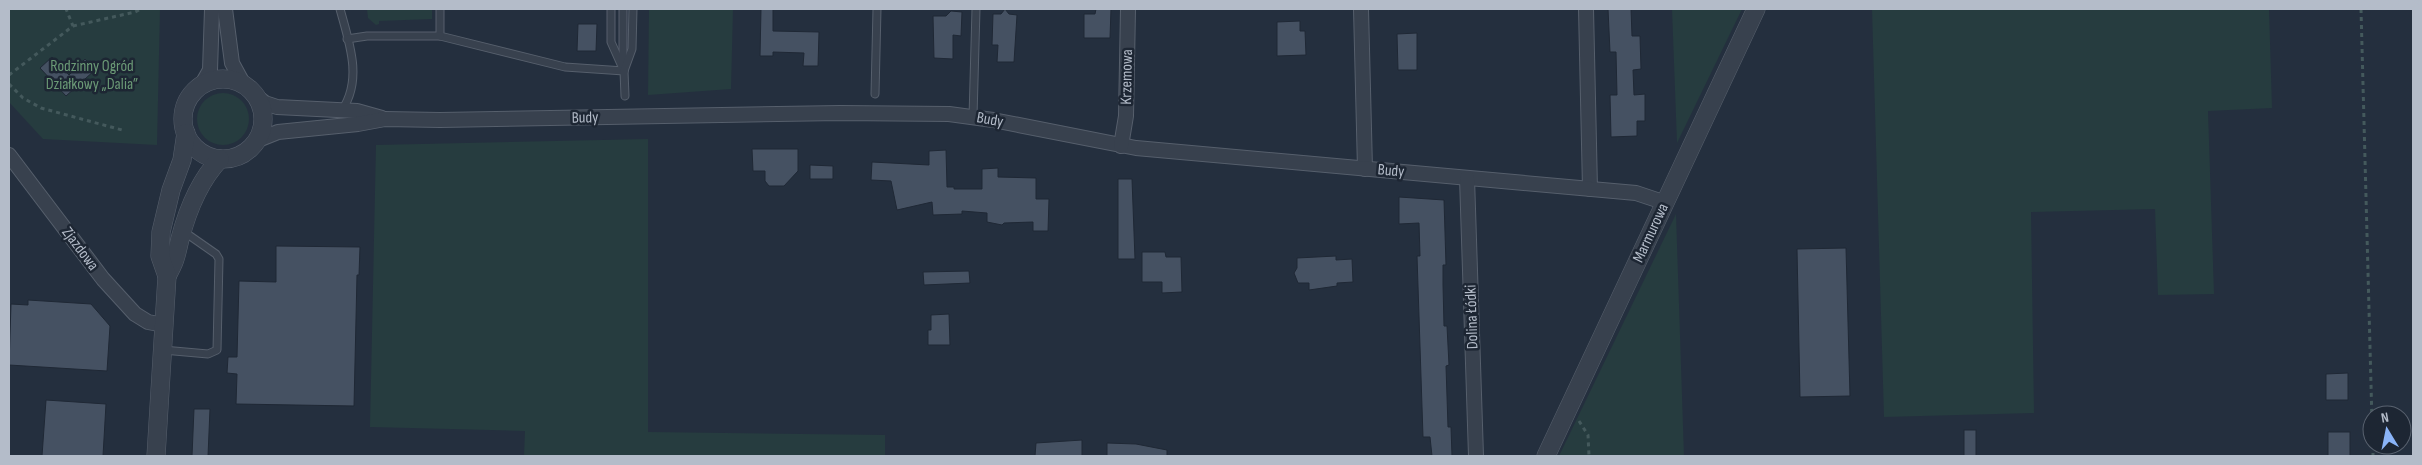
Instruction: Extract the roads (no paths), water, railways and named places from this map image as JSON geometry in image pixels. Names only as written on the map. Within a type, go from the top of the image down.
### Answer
[{"type":"street","points":[[201,86],[218,80],[236,81],[244,85],[257,97],[261,105],[263,123],[258,140],[245,153],[237,157],[220,159],[203,154],[190,142],[183,125],[185,107],[189,99],[201,86],[210,70],[212,9]]},
{"type":"street","points":[[225,9],[232,63],[244,85]]},
{"type":"street","name":"Krzemowa","points":[[1121,146],[1126,116],[1128,9]]},
{"type":"street","points":[[1361,9],[1365,169]]},
{"type":"street","points":[[1586,9],[1590,189]]},
{"type":"street","name":"Marmurowa","points":[[1546,456],[1756,9]]},
{"type":"street","name":"Budy","points":[[257,97],[265,103],[277,106],[357,111],[385,119]]},
{"type":"street","name":"Budy","points":[[258,140],[278,132],[358,124],[385,119],[440,120],[840,112],[932,114],[973,117],[1121,146],[1636,193],[1666,203]]},
{"type":"street","points":[[156,456],[167,276],[160,256],[162,232],[170,190],[182,160],[186,134]]},
{"type":"street","name":"Zjazdowa","points":[[9,155],[103,279],[135,314],[148,322],[164,325]]},
{"type":"street","points":[[167,276],[177,259],[183,231],[202,185],[211,168],[220,159]]},
{"type":"street","name":"Dolina Łódki","points":[[1467,178],[1476,456]]},
{"type":"lane","points":[[340,9],[354,81],[348,101],[342,110]]},
{"type":"lane","points":[[440,9],[440,36]]},
{"type":"lane","points":[[611,9],[611,42],[624,70]]},
{"type":"lane","points":[[623,9],[625,96]]},
{"type":"lane","points":[[624,70],[632,49],[634,9]]},
{"type":"lane","points":[[875,94],[877,9]]},
{"type":"lane","points":[[973,117],[976,9]]},
{"type":"lane","points":[[347,39],[367,36],[440,36],[565,67],[624,70]]},
{"type":"lane","points":[[162,350],[208,354],[217,350],[220,260],[216,254],[183,231]]},
{"type":"park label","name":"Rodzinny Ogród Działkowy „Dalia”","points":[[92,75]]}]
